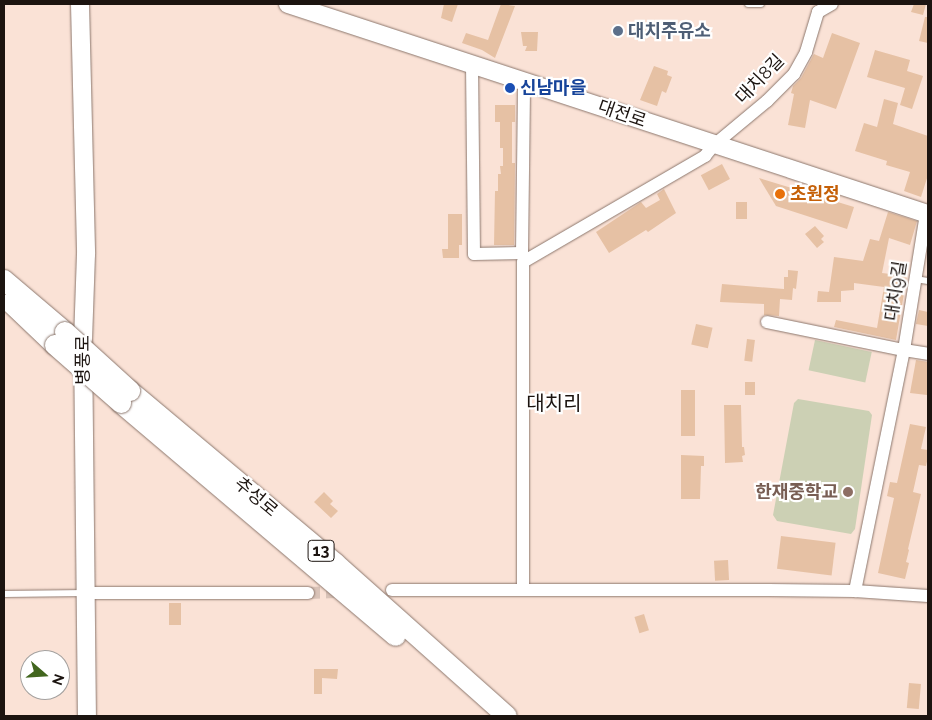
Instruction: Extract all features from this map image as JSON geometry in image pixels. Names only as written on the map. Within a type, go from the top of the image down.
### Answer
[{"type":"main road","name":"추성로","points":[[4,280],[60,338],[489,716]]},
{"type":"main road","name":"추성로","points":[[4,296],[60,338]]},
{"type":"main road","name":"추성로","points":[[126,397],[335,563],[507,716]]},
{"type":"street","name":"병풍로","points":[[80,4],[86,254],[83,340],[87,716]]},
{"type":"street","name":"대전로","points":[[288,4],[927,214]]},
{"type":"street","name":"대치8길","points":[[523,257],[705,156],[714,144],[767,101],[794,74],[806,52],[816,8],[832,4]]},
{"type":"street","points":[[472,64],[474,254],[523,257]]},
{"type":"street","points":[[523,590],[524,81]]},
{"type":"street","name":"대치9길","points":[[855,592],[904,350],[927,214]]},
{"type":"street","points":[[767,322],[928,354]]},
{"type":"street","points":[[392,590],[855,592],[928,596]]},
{"type":"street","points":[[85,593],[308,593]]},
{"type":"lane","points":[[748,4],[761,4]]},
{"type":"lane","points":[[915,279],[928,281]]},
{"type":"lane","points":[[4,594],[85,593]]},
{"type":"green space","points":[[815,340],[872,352],[865,382],[809,370]]},
{"type":"green space","points":[[798,399],[869,411],[872,415],[855,529],[851,534],[777,521],[773,515],[794,403]]},
{"type":"building","points":[[444,4],[458,4],[452,22],[441,18]]},
{"type":"building","points":[[501,4],[515,6],[495,58],[482,50],[462,43],[466,33],[488,40]]},
{"type":"building","points":[[914,4],[926,4],[923,15],[911,12]]},
{"type":"building","points":[[925,17],[928,17],[928,43],[919,41]]},
{"type":"building","points":[[521,32],[538,32],[537,51],[525,51],[527,46],[523,46]]},
{"type":"building","points":[[832,33],[860,43],[836,109],[810,100],[805,128],[788,125],[794,94],[791,93],[793,86],[801,78],[814,54],[823,58]]},
{"type":"building","points":[[875,50],[910,60],[907,71],[923,76],[912,109],[900,105],[905,88],[867,77]]},
{"type":"building","points":[[654,66],[668,71],[667,75],[672,77],[666,93],[662,91],[657,106],[640,100]]},
{"type":"building","points":[[884,99],[898,103],[893,124],[928,136],[928,175],[921,197],[904,191],[910,172],[886,165],[887,161],[855,151],[864,123],[877,127]]},
{"type":"building","points":[[495,105],[515,105],[515,122],[512,122],[512,163],[515,163],[514,245],[494,245],[495,191],[498,191],[498,174],[501,174],[500,166],[503,166],[503,148],[500,148],[500,122],[495,122]]},
{"type":"building","points":[[722,164],[730,179],[709,190],[701,175]]},
{"type":"building","points":[[759,178],[854,207],[847,229],[776,206]]},
{"type":"building","points":[[664,189],[676,213],[648,232],[646,230],[609,253],[596,232],[641,202],[646,208],[660,200],[657,194]]},
{"type":"building","points":[[736,202],[747,202],[747,219],[736,219]]},
{"type":"building","points":[[888,212],[917,221],[910,245],[889,238],[882,273],[907,276],[896,340],[834,327],[836,320],[877,328],[884,287],[854,283],[854,290],[841,291],[841,302],[817,302],[818,291],[829,292],[834,257],[863,261],[870,239],[879,241]]},
{"type":"building","points":[[448,214],[462,214],[462,245],[459,245],[459,258],[443,258],[442,249],[448,249]]},
{"type":"building","points":[[815,226],[824,236],[821,239],[824,242],[817,248],[805,234]]},
{"type":"building","points":[[788,270],[798,271],[796,289],[793,288],[792,300],[780,299],[779,316],[764,315],[764,304],[720,302],[722,284],[784,289],[784,277],[788,277]]},
{"type":"building","points":[[919,310],[928,312],[928,326],[916,324]]},
{"type":"building","points":[[696,324],[713,328],[708,348],[691,344]]},
{"type":"building","points":[[747,339],[755,340],[752,362],[744,361]]},
{"type":"building","points":[[916,360],[928,362],[927,395],[910,393]]},
{"type":"building","points":[[745,382],[755,382],[755,395],[745,395]]},
{"type":"building","points":[[681,390],[695,390],[695,436],[681,436]]},
{"type":"building","points":[[724,405],[741,405],[742,447],[744,447],[745,455],[742,456],[743,462],[725,463]]},
{"type":"building","name":"한재중학교","points":[[910,424],[926,427],[921,449],[928,450],[928,457],[926,466],[919,465],[913,492],[921,494],[908,549],[906,562],[909,563],[905,579],[878,573],[894,498],[887,496],[890,482],[897,483]]},
{"type":"building","points":[[681,455],[704,456],[704,466],[701,466],[700,499],[681,499]]},
{"type":"building","points":[[324,492],[333,501],[330,504],[338,511],[331,518],[314,502]]},
{"type":"building","points":[[781,536],[836,543],[832,575],[777,569]]},
{"type":"building","points":[[728,560],[729,580],[715,581],[714,561]]},
{"type":"building","points":[[169,603],[181,603],[181,625],[169,625]]},
{"type":"building","points":[[644,614],[649,630],[639,633],[634,617]]},
{"type":"building","points":[[314,669],[338,669],[337,679],[322,678],[322,694],[314,694]]},
{"type":"building","points":[[909,683],[921,684],[919,709],[907,708]]},
{"type":"tunnel","points":[[308,593],[344,592]]},
{"type":"place","name":"대치주유소","points":[[618,31]]},
{"type":"place","name":"신남마을","points":[[510,88]]},
{"type":"place","name":"초원정","points":[[780,194]]},
{"type":"place","name":"한재중학교","points":[[848,492]]},
{"type":"district","name":"대치리","points":[[554,403]]}]
